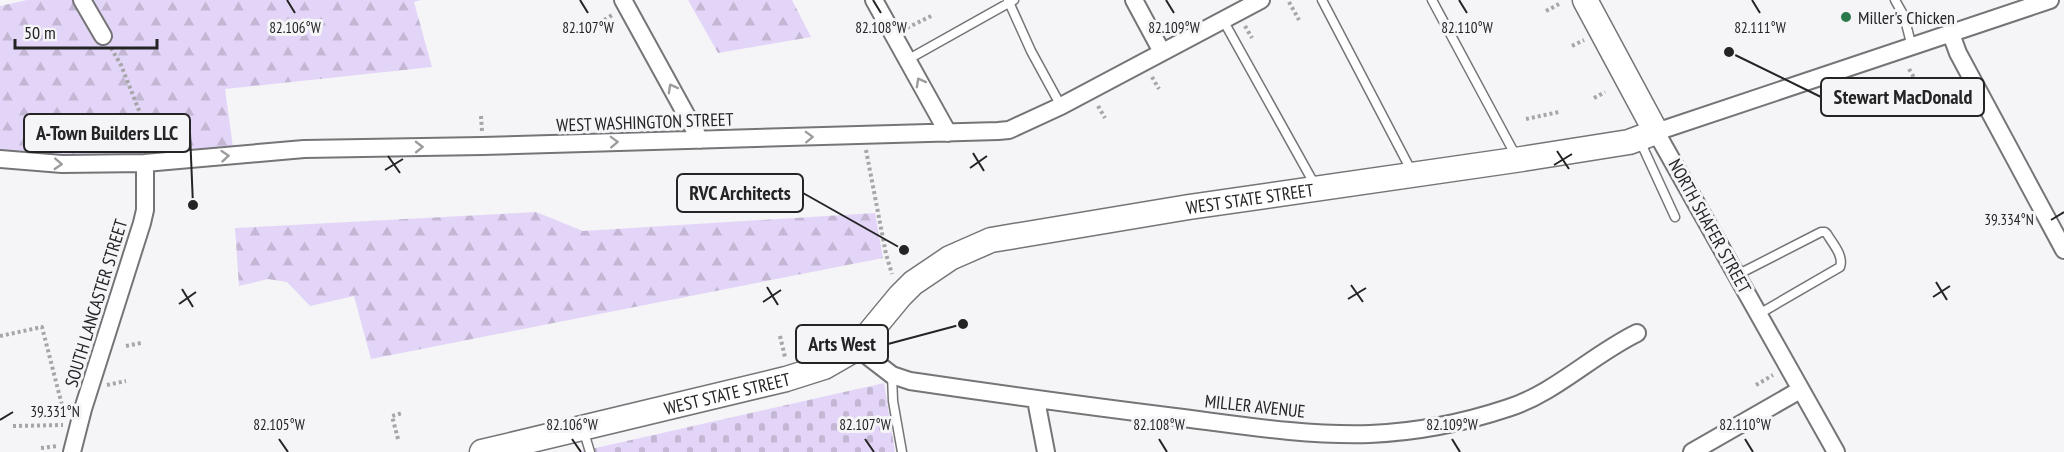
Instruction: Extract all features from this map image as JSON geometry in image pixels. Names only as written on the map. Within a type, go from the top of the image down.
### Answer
[{"type":"street","points":[[82,0],[103,36]]},
{"type":"street","points":[[874,0],[948,133]]},
{"type":"street","points":[[1134,0],[1162,52]]},
{"type":"street","name":"WEST WASHINGTON STREET","points":[[0,159],[62,164],[304,149],[1009,130],[1061,106],[1261,0]]},
{"type":"street","name":"WEST STATE STREET","points":[[482,452],[537,443],[583,429],[805,374],[841,359],[857,348],[913,283],[950,258],[991,240],[1136,215],[1518,160],[1647,135],[2050,0]]},
{"type":"street","name":"NORTH SHAFER STREET","points":[[1575,1],[1647,135],[1737,275],[1836,452]]},
{"type":"street","points":[[621,6],[700,140]]},
{"type":"street","points":[[1951,34],[1958,53],[2064,250]]},
{"type":"street","name":"SOUTH LANCASTER STREET","points":[[65,449],[83,409],[146,210],[144,159]]},
{"type":"street","name":"MILLER AVENUE","points":[[857,348],[892,375],[910,381],[1036,400],[1275,429],[1345,433],[1397,432],[1446,425],[1524,402],[1540,394],[1613,344],[1637,333]]},
{"type":"street","points":[[1692,452],[1800,390]]},
{"type":"street","points":[[1036,400],[1046,452]]},
{"type":"lane","points":[[1322,0],[1414,175]]},
{"type":"lane","points":[[1432,0],[1518,160]]},
{"type":"lane","points":[[1895,0],[1904,16],[1912,47]]},
{"type":"lane","points":[[907,60],[1010,1],[1031,51],[1061,106]]},
{"type":"lane","points":[[1223,20],[1317,189]]},
{"type":"lane","points":[[1647,135],[1675,216]]},
{"type":"lane","points":[[1737,275],[1821,232],[1827,234],[1840,256],[1842,262],[1840,267],[1759,314]]},
{"type":"lane","points":[[892,375],[892,401],[902,452]]},
{"type":"lane","points":[[583,429],[590,452]]},
{"type":"path","points":[[1545,11],[1575,1]]},
{"type":"path","points":[[1289,2],[1299,20]]},
{"type":"path","points":[[599,23],[621,6]]},
{"type":"path","points":[[903,30],[933,15]]},
{"type":"path","points":[[1245,26],[1252,38]]},
{"type":"path","points":[[103,36],[121,65],[140,112],[144,159]]},
{"type":"path","points":[[1572,46],[1579,42]]},
{"type":"path","points":[[1909,69],[1916,81]]},
{"type":"path","points":[[1151,76],[1159,89]]},
{"type":"path","points":[[1880,79],[1889,96]]},
{"type":"path","points":[[1594,98],[1605,92]]},
{"type":"path","points":[[1097,104],[1105,118]]},
{"type":"path","points":[[1526,119],[1559,112]]},
{"type":"path","points":[[481,116],[482,125]]},
{"type":"path","points":[[866,156],[886,254],[895,282]]},
{"type":"path","points":[[0,336],[42,327],[64,414],[68,418]]},
{"type":"path","points":[[780,336],[782,347]]},
{"type":"path","points":[[126,346],[141,344]]},
{"type":"path","points":[[1756,385],[1777,373]]},
{"type":"path","points":[[115,384],[126,381]]},
{"type":"path","points":[[398,439],[392,416],[402,414]]},
{"type":"path","points":[[13,426],[66,425]]},
{"type":"path","points":[[41,448],[65,449]]},
{"type":"green space","points":[[27,0],[421,0],[414,2],[432,67],[225,89],[234,155],[0,159],[0,6]]},
{"type":"green space","points":[[688,0],[792,0],[811,37],[718,53]]},
{"type":"green space","points":[[536,212],[583,231],[875,213],[883,258],[371,359],[354,296],[310,306],[287,282],[268,279],[239,286],[235,228]]},
{"type":"green space","points":[[884,383],[895,452],[578,452]]},
{"type":"place","name":"Miller's Chicken","points":[[1846,17]]},
{"type":"place","name":"Stewart MacDonald","points":[[1729,52]]},
{"type":"place","name":"A-Town Builders LLC","points":[[193,205]]},
{"type":"place","name":"RVC Architects","points":[[904,250]]},
{"type":"place","name":"Arts West","points":[[963,324]]}]
